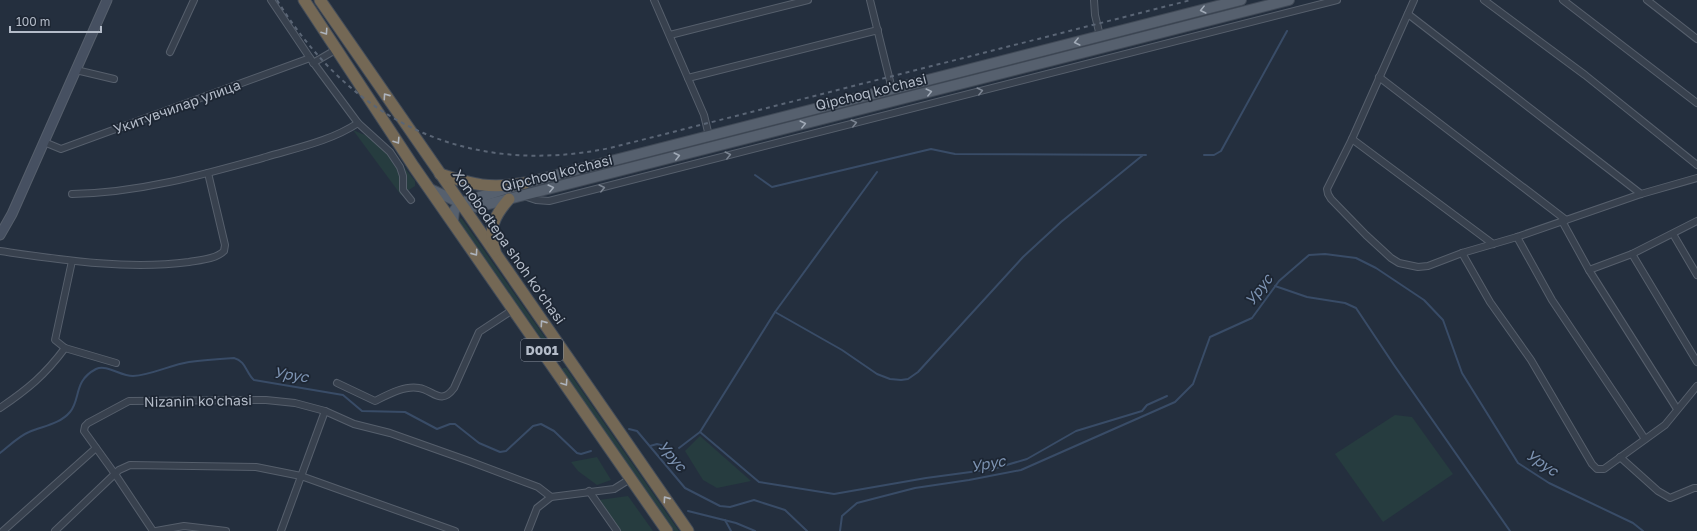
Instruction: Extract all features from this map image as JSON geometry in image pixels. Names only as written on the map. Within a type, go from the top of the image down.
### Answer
[{"type":"highway","name":"D001","points":[[304,0],[430,189],[667,531]]},
{"type":"highway","name":"Xonobodtepa shoh ko'chasi","points":[[320,0],[688,531]]},
{"type":"highway","points":[[442,177],[485,186],[505,186],[525,183]]},
{"type":"highway","points":[[497,257],[493,242],[492,228],[497,214],[509,199]]},
{"type":"highway","points":[[554,368],[558,359],[568,359]]},
{"type":"main road","name":"Qipchoq ko'chasi","points":[[460,203],[525,183],[1241,0]]},
{"type":"main road","name":"Qipchoq ko'chasi","points":[[430,189],[460,203],[477,207],[1290,0]]},
{"type":"main road","points":[[698,139],[701,150]]},
{"type":"main road","points":[[430,189],[442,177]]},
{"type":"main road","points":[[453,221],[454,211],[460,203]]},
{"type":"street","points":[[0,235],[12,214],[107,0]]},
{"type":"street","points":[[170,52],[194,0]]},
{"type":"street","points":[[271,0],[311,61],[358,123],[390,152],[400,166],[403,176],[403,190],[411,200]]},
{"type":"street","points":[[654,0],[704,115],[709,136]]},
{"type":"street","points":[[670,35],[808,0]]},
{"type":"street","points":[[870,0],[892,89]]},
{"type":"street","points":[[1094,0],[1095,15],[1100,36]]},
{"type":"street","points":[[524,196],[539,201],[549,201],[1337,0]]},
{"type":"street","points":[[1414,0],[1327,192],[1329,196],[1366,235],[1391,258],[1400,263],[1414,266],[1428,266],[1462,253],[1517,237],[1641,194],[1697,178]]},
{"type":"street","points":[[1484,0],[1585,75],[1697,165]]},
{"type":"street","points":[[1563,0],[1697,103]]},
{"type":"street","points":[[1647,0],[1697,39]]},
{"type":"street","points":[[1408,14],[1641,194]]},
{"type":"street","points":[[688,78],[878,30]]},
{"type":"street","name":"Укитувчилар улица","points":[[44,142],[61,149],[311,61],[337,49]]},
{"type":"street","points":[[76,70],[114,79]]},
{"type":"street","points":[[1379,77],[1564,220],[1589,270],[1677,409]]},
{"type":"street","points":[[72,194],[98,194],[147,187],[208,173],[305,145],[350,129],[358,123]]},
{"type":"street","points":[[1352,139],[1493,244]]},
{"type":"street","points":[[0,251],[72,261],[126,266],[154,266],[192,261],[221,254],[225,250],[225,243],[208,173]]},
{"type":"street","points":[[1589,270],[1632,254],[1697,221]]},
{"type":"street","points":[[1673,234],[1697,275]]},
{"type":"street","points":[[1517,237],[1552,300],[1645,439]]},
{"type":"street","points":[[1462,253],[1490,302],[1531,360],[1594,467],[1597,469],[1604,469],[1665,425],[1697,386]]},
{"type":"street","points":[[1632,254],[1697,362]]},
{"type":"street","points":[[72,261],[55,340],[65,348],[116,363]]},
{"type":"street","points":[[336,383],[375,401],[396,391],[419,388],[440,397],[444,396],[451,392],[454,388],[478,332],[514,309]]},
{"type":"street","points":[[0,408],[30,387],[51,367],[65,348]]},
{"type":"street","name":"Nizanin ko'chasi","points":[[96,448],[86,435],[84,431],[85,426],[129,402],[276,400],[296,403],[325,411],[354,424],[390,433],[538,487],[551,497]]},
{"type":"street","points":[[281,531],[325,411]]},
{"type":"street","points":[[3,531],[96,448],[153,531]]},
{"type":"street","points":[[1620,457],[1658,491],[1670,498],[1697,488]]},
{"type":"street","points":[[55,531],[115,474],[130,465],[256,467],[301,476],[455,531]]},
{"type":"street","points":[[528,531],[537,508],[551,497],[614,489],[630,479]]},
{"type":"street","points":[[589,491],[617,531]]},
{"type":"street","points":[[530,524],[535,531]]},
{"type":"street","points":[[156,531],[184,526],[226,531]]},
{"type":"green space","points":[[353,130],[386,144],[415,181],[415,186],[401,195]]},
{"type":"green space","points":[[460,218],[551,346],[548,348],[459,221]]},
{"type":"green space","points":[[563,368],[566,368],[679,531],[674,531],[562,370]]},
{"type":"green space","points":[[1395,415],[1412,417],[1453,474],[1383,522],[1335,454]]},
{"type":"green space","points":[[700,436],[751,481],[717,488],[703,480],[685,451]]},
{"type":"green space","points":[[597,457],[611,480],[597,485],[578,471],[571,462]]},
{"type":"green space","points":[[628,496],[653,531],[621,531],[599,500]]},
{"type":"waterway","points":[[1204,155],[1214,155],[1221,151],[1287,31]]},
{"type":"waterway","points":[[755,175],[772,187],[931,149],[955,154],[1146,155]]},
{"type":"waterway","points":[[775,312],[842,350],[877,374],[890,379],[908,379],[918,372],[1023,257],[1061,222],[1143,155]]},
{"type":"waterway","points":[[679,448],[700,432],[775,312],[877,172]]},
{"type":"waterway","name":"Урус","points":[[840,531],[842,516],[857,503],[915,488],[1021,470],[1175,402],[1193,384],[1210,337],[1252,318],[1279,281],[1309,255],[1325,254],[1356,258],[1376,268],[1424,300],[1443,320],[1462,373],[1518,463],[1549,483],[1633,523],[1643,531]]},
{"type":"waterway","points":[[1275,286],[1307,297],[1345,303],[1356,308],[1510,531]]},
{"type":"waterway","name":"Урус","points":[[0,453],[25,434],[56,422],[66,416],[73,407],[78,390],[84,379],[96,369],[105,368],[133,376],[147,374],[189,362],[234,358],[243,364],[254,380],[343,395],[362,411],[405,412],[437,429],[450,424],[455,424],[479,443],[500,452],[506,451],[533,426],[541,424],[554,431],[577,453],[581,454],[591,451]]},
{"type":"waterway","points":[[700,432],[759,482],[834,494],[926,478],[993,469],[1027,459],[1076,431],[1142,411],[1147,405],[1167,396]]},
{"type":"waterway","name":"Урус","points":[[629,429],[637,431],[685,488],[720,506],[730,507],[754,500],[785,510],[807,531]]},
{"type":"waterway","points":[[650,446],[657,444],[668,447]]},
{"type":"waterway","points":[[688,511],[736,523],[755,531]]},
{"type":"waterway","points":[[725,520],[731,531]]},
{"type":"railway","points":[[277,0],[307,43],[341,79],[378,109],[419,131],[462,146],[509,154],[558,155],[610,148],[1191,0]]}]
